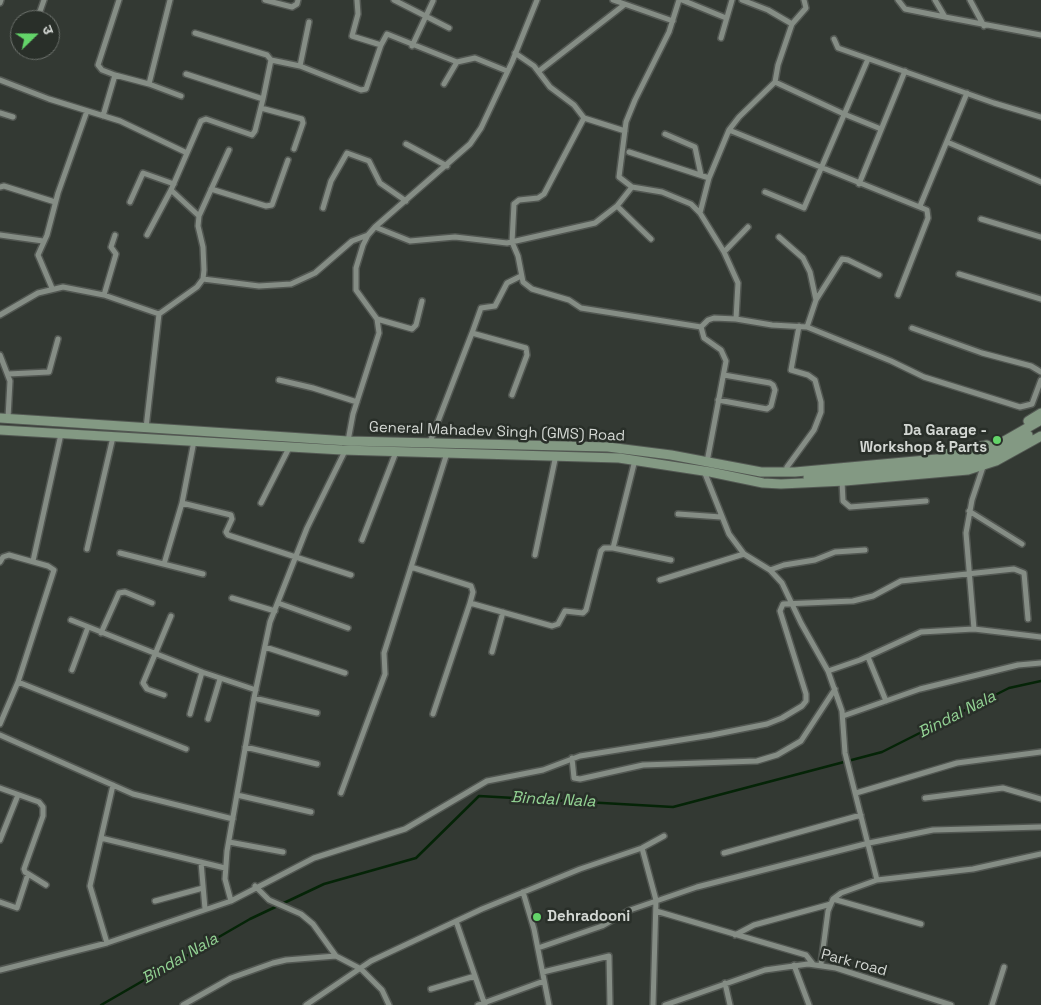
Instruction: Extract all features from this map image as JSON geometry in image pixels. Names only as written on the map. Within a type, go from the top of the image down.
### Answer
[{"type":"street","points":[[119,0],[98,62],[102,70],[181,96]]},
{"type":"street","points":[[149,84],[170,0]]},
{"type":"street","points":[[265,0],[292,7],[297,4],[298,0]]},
{"type":"street","points":[[357,0],[358,14],[352,36],[381,45]]},
{"type":"street","points":[[394,0],[449,28]]},
{"type":"street","points":[[231,900],[227,890],[225,868],[245,746],[265,647],[275,611],[307,528],[347,445],[357,402],[378,339],[377,319],[356,290],[355,279],[359,255],[368,235],[375,228],[470,144],[481,128],[537,0]]},
{"type":"street","points":[[613,0],[672,20]]},
{"type":"street","points":[[726,18],[681,0],[635,100],[625,131],[619,177],[632,188],[662,192],[692,204],[700,212],[724,252],[738,284],[739,296],[736,319]]},
{"type":"street","points":[[721,38],[732,0]]},
{"type":"street","points":[[742,0],[768,10],[792,24]]},
{"type":"street","points":[[700,212],[710,178],[729,130],[739,117],[775,82],[778,65],[792,24],[806,8],[804,0]]},
{"type":"street","points":[[898,0],[905,9],[984,26],[1041,35]]},
{"type":"street","points":[[935,0],[945,17]]},
{"type":"street","points":[[970,0],[984,26]]},
{"type":"street","points":[[412,46],[433,1]]},
{"type":"street","points":[[539,71],[624,5]]},
{"type":"street","points":[[300,66],[309,22]]},
{"type":"street","points":[[196,33],[260,52],[271,60],[300,66],[364,90],[368,87],[381,45],[387,34],[412,46],[457,62],[475,58],[507,71]]},
{"type":"street","points":[[834,39],[838,48],[1041,117]]},
{"type":"street","points":[[515,53],[539,71],[550,87],[574,106],[584,118],[625,131]]},
{"type":"street","points":[[764,192],[804,208],[868,59]]},
{"type":"street","points":[[147,235],[172,187],[203,119],[252,135],[255,131],[264,99],[271,60]]},
{"type":"street","points":[[444,84],[457,62]]},
{"type":"street","points":[[859,184],[905,71]]},
{"type":"street","points":[[186,74],[264,99]]},
{"type":"street","points":[[103,116],[115,75]]},
{"type":"street","points":[[0,80],[120,121],[187,153]]},
{"type":"street","points":[[775,82],[881,129]]},
{"type":"street","points":[[920,206],[967,93]]},
{"type":"street","points":[[261,108],[302,119],[303,123],[294,149]]},
{"type":"street","points":[[52,288],[38,254],[49,229],[55,202],[87,111]]},
{"type":"street","points":[[0,113],[13,117]]},
{"type":"street","points":[[584,118],[544,194],[538,198],[519,200],[514,204],[512,242],[518,256],[521,276],[527,287],[569,300],[581,308],[701,327]]},
{"type":"street","points":[[729,130],[927,210],[928,218],[898,295]]},
{"type":"street","points":[[666,134],[695,147],[701,175]]},
{"type":"street","points":[[947,142],[1041,182]]},
{"type":"street","points":[[406,144],[447,166]]},
{"type":"street","points":[[146,428],[159,314],[189,294],[203,279],[204,258],[198,226],[199,216],[229,150]]},
{"type":"street","points":[[629,152],[710,178]]},
{"type":"street","points":[[323,208],[331,181],[347,153],[369,161],[380,183],[406,201]]},
{"type":"street","points":[[211,189],[266,206],[272,205],[288,160]]},
{"type":"street","points":[[130,202],[142,173],[172,187],[199,216]]},
{"type":"street","points":[[0,187],[4,186],[55,202]]},
{"type":"street","points":[[375,228],[410,241],[456,237],[501,243],[512,242],[595,223],[617,206],[632,188]]},
{"type":"street","points":[[617,206],[651,238]]},
{"type":"street","points":[[981,219],[1041,237]]},
{"type":"street","points":[[724,252],[748,227]]},
{"type":"street","points":[[0,235],[44,241]]},
{"type":"street","points":[[104,295],[116,254],[111,247],[115,235]]},
{"type":"street","points":[[203,279],[260,286],[291,284],[315,273],[352,241],[368,235]]},
{"type":"street","points":[[779,237],[803,258],[810,272],[816,300]]},
{"type":"street","points":[[807,327],[816,300],[842,259],[879,275]]},
{"type":"street","points":[[959,274],[1041,299]]},
{"type":"street","points":[[430,442],[480,308],[495,306],[507,284],[521,276]]},
{"type":"street","points":[[0,315],[32,296],[52,288],[72,288],[104,295],[159,314]]},
{"type":"street","points":[[377,319],[412,330],[416,325],[422,300]]},
{"type":"street","points":[[701,327],[708,320],[714,318],[807,327],[891,360],[924,377],[1020,407],[1032,404],[1041,380]]},
{"type":"street","points":[[787,467],[814,430],[821,412],[821,402],[814,380],[808,375],[791,370],[799,326]]},
{"type":"street","points":[[701,327],[704,338],[725,354],[724,375],[705,466],[721,517],[729,534],[744,554],[770,570],[782,583],[828,671],[842,716],[845,753],[877,880]]},
{"type":"street","points":[[912,328],[982,353],[1031,366],[1041,372]]},
{"type":"street","points":[[472,333],[526,348],[527,355],[512,395]]},
{"type":"street","points":[[8,374],[49,372],[58,339]]},
{"type":"street","points":[[0,355],[8,374],[10,387],[4,418]]},
{"type":"street","points":[[718,400],[767,409],[771,406],[775,390],[770,383],[724,375]]},
{"type":"street","points":[[279,380],[314,388],[357,402]]},
{"type":"street","name":"General Mahadev Singh (GMS) Road","points":[[756,476],[787,467],[834,465],[969,450],[986,445],[1041,413]]},
{"type":"street","name":"General Mahadev Singh (GMS) Road","points":[[4,418],[347,445],[430,442],[608,447],[671,455],[705,466],[756,476],[772,484],[950,473],[983,467],[1039,441]]},
{"type":"street","points":[[756,476],[970,456],[1000,444],[1041,420]]},
{"type":"street","points":[[756,476],[963,464],[984,459],[1006,449],[1041,426]]},
{"type":"street","points":[[0,430],[290,446],[347,445],[396,451],[556,455],[705,466]]},
{"type":"street","points":[[33,561],[61,434]]},
{"type":"street","points":[[87,549],[113,437]]},
{"type":"street","points":[[164,564],[182,503],[194,441]]},
{"type":"street","points":[[261,503],[290,446]]},
{"type":"street","points":[[362,540],[396,451]]},
{"type":"street","points":[[341,793],[385,674],[384,653],[447,452]]},
{"type":"street","points":[[535,555],[556,455]]},
{"type":"street","points":[[613,548],[635,460]]},
{"type":"street","points":[[974,629],[966,533],[970,511],[983,467]]},
{"type":"street","points":[[842,481],[844,501],[850,506],[926,501]]},
{"type":"street","points":[[182,503],[231,515],[232,519],[226,532],[228,535],[351,575]]},
{"type":"street","points":[[970,511],[1022,544]]},
{"type":"street","points":[[678,514],[721,517]]},
{"type":"street","points":[[470,603],[552,626],[558,624],[565,612],[583,613],[586,610],[601,551],[604,548],[613,548],[671,560]]},
{"type":"street","points":[[770,570],[784,565],[815,560],[835,552],[865,550]]},
{"type":"street","points":[[120,553],[203,574]]},
{"type":"street","points":[[660,580],[744,554]]},
{"type":"street","points":[[0,562],[3,557],[9,555],[51,568],[53,574],[18,682],[0,724]]},
{"type":"street","points":[[411,566],[471,586],[473,592],[433,714]]},
{"type":"street","points":[[0,970],[107,943],[231,900],[255,886],[314,858],[405,829],[486,781],[543,770],[572,758],[754,727],[767,724],[793,712],[806,701],[806,694],[780,611],[782,604],[853,602],[873,596],[902,581],[968,575],[998,570],[1022,571],[1025,577],[1028,619]]},
{"type":"street","points":[[101,633],[119,594],[125,592],[152,603]]},
{"type":"street","points":[[232,598],[275,611]]},
{"type":"street","points":[[278,603],[348,628]]},
{"type":"street","points":[[492,652],[503,612]]},
{"type":"street","points":[[164,695],[147,690],[143,686],[171,616]]},
{"type":"street","points":[[71,620],[220,679],[256,690]]},
{"type":"street","points":[[72,670],[88,627]]},
{"type":"street","points":[[828,671],[868,657],[921,632],[974,629],[1041,637]]},
{"type":"street","points":[[265,647],[345,673]]},
{"type":"street","points":[[868,657],[886,701]]},
{"type":"street","points":[[842,716],[920,688],[1041,662]]},
{"type":"street","points":[[190,714],[202,672]]},
{"type":"street","points":[[208,720],[220,679]]},
{"type":"street","points":[[18,682],[186,749]]},
{"type":"street","points":[[572,758],[574,778],[580,779],[643,765],[757,762],[777,755],[801,741],[835,689]]},
{"type":"street","points":[[254,698],[317,713]]},
{"type":"street","points":[[0,735],[133,794],[233,819]]},
{"type":"street","points":[[245,746],[317,764]]},
{"type":"street","points":[[856,793],[957,762],[1041,752]]},
{"type":"street","points":[[107,943],[90,886],[113,785]]},
{"type":"street","points":[[0,788],[39,802],[44,810],[24,865],[25,872],[46,884]]},
{"type":"street","points":[[924,798],[1003,788],[1041,799]]},
{"type":"street","points":[[0,840],[18,795]]},
{"type":"street","points":[[237,795],[311,812]]},
{"type":"street","points":[[724,853],[861,814]]},
{"type":"street","points":[[538,948],[613,921],[630,910],[656,900],[727,878],[869,843],[933,830],[1041,827]]},
{"type":"street","points":[[306,1005],[371,962],[456,921],[580,869],[642,848],[664,836]]},
{"type":"street","points":[[100,838],[225,868]]},
{"type":"street","points":[[229,842],[283,852]]},
{"type":"street","points":[[642,848],[656,900],[653,1005]]},
{"type":"street","points":[[735,935],[754,925],[832,902],[841,893],[877,880],[973,869],[1041,854]]},
{"type":"street","points":[[201,862],[205,909]]},
{"type":"street","points":[[0,902],[17,908],[28,874]]},
{"type":"street","points":[[255,886],[264,896],[301,914],[314,924],[336,956],[361,969],[382,990],[389,1005]]},
{"type":"street","points":[[155,901],[203,888]]},
{"type":"street","points":[[523,892],[538,948],[549,1005]]},
{"type":"street","points":[[832,902],[921,924]]},
{"type":"street","points":[[821,964],[832,902]]},
{"type":"street","points":[[656,911],[806,954],[813,964]]},
{"type":"street","points":[[456,921],[484,1004]]},
{"type":"street","points":[[183,1005],[231,978],[273,963],[286,960],[336,956]]},
{"type":"street","points":[[543,972],[609,956],[610,1005]]},
{"type":"street","name":"Park road","points":[[665,1005],[765,970],[794,965],[821,964],[951,1005]]},
{"type":"street","points":[[794,965],[809,1005]]},
{"type":"street","points":[[992,1005],[1004,967]]},
{"type":"street","points":[[431,989],[475,976]]},
{"type":"street","points":[[478,1005],[544,981]]},
{"type":"street","points":[[725,983],[730,1005]]},
{"type":"waterway","name":"Bindal Nala","points":[[101,1005],[250,919],[324,884],[416,858],[479,796],[673,807],[882,752],[1009,688],[1041,681]]},
{"type":"place","name":"Da Garage - Workshop & Parts","points":[[997,440]]},
{"type":"place","name":"Dehradooni","points":[[537,917]]}]
